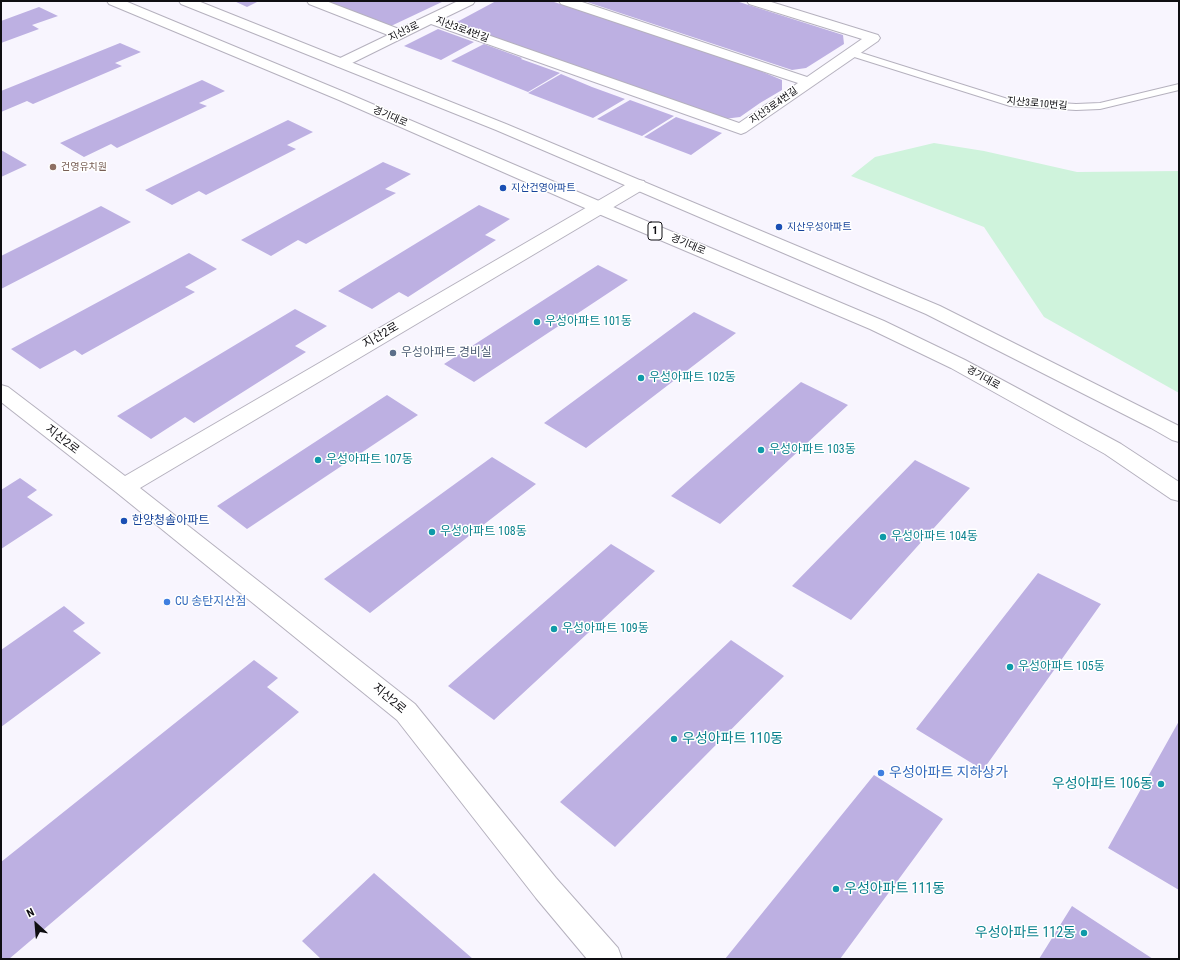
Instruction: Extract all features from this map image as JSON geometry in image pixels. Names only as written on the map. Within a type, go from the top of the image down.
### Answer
[{"type":"street","name":"경기대로","points":[[114,1],[352,100],[600,208],[877,325],[958,364],[1113,449],[1179,493]]},
{"type":"street","points":[[186,1],[501,127],[933,310],[1151,419],[1179,435]]},
{"type":"street","points":[[314,1],[398,34]]},
{"type":"street","name":"지산3로","points":[[341,63],[468,1]]},
{"type":"street","name":"지산3로4번길","points":[[566,1],[809,82]]},
{"type":"street","points":[[754,1],[874,38],[809,82]]},
{"type":"street","name":"지산3로4번길","points":[[430,19],[741,130],[809,82]]},
{"type":"street","name":"지산2로","points":[[124,487],[638,185]]},
{"type":"street","name":"지산2로","points":[[1,392],[124,487],[406,712],[546,888],[607,959]]},
{"type":"lane","name":"지산3로10번길","points":[[852,53],[1010,103],[1076,107],[1100,106],[1179,87]]},
{"type":"green space","points":[[934,143],[984,151],[1077,172],[1179,171],[1179,393],[1044,317],[984,227],[851,176],[875,157]]},
{"type":"building","points":[[234,1],[259,1],[247,7]]},
{"type":"building","points":[[321,1],[444,1],[391,26]]},
{"type":"building","points":[[496,1],[551,1],[758,70],[782,80],[782,90],[740,117],[724,119],[455,23]]},
{"type":"building","points":[[584,1],[736,1],[843,35],[844,44],[806,68],[792,70]]},
{"type":"building","points":[[39,7],[58,16],[32,25],[39,29],[1,43],[1,21]]},
{"type":"building","points":[[438,29],[474,42],[441,60],[404,46]]},
{"type":"building","points":[[120,43],[141,52],[115,63],[122,66],[33,104],[27,101],[1,112],[1,91]]},
{"type":"building","points":[[484,44],[560,73],[528,92],[451,61]]},
{"type":"building","points":[[561,74],[625,99],[593,118],[528,93]]},
{"type":"building","points":[[202,80],[225,91],[199,103],[207,106],[117,148],[111,144],[84,157],[60,143]]},
{"type":"building","points":[[630,100],[674,116],[642,136],[597,119]]},
{"type":"building","points":[[676,117],[722,133],[691,155],[644,137]]},
{"type":"building","points":[[288,120],[313,132],[287,145],[296,149],[206,195],[199,191],[172,205],[145,190]]},
{"type":"building","points":[[1,150],[27,165],[1,177]]},
{"type":"building","points":[[383,162],[411,174],[385,189],[396,193],[306,244],[298,240],[271,256],[241,240]]},
{"type":"building","points":[[479,205],[510,219],[485,235],[496,240],[408,297],[399,292],[372,309],[338,291]]},
{"type":"building","points":[[101,206],[131,222],[1,289],[1,256]]},
{"type":"building","points":[[189,253],[217,269],[185,287],[195,292],[82,355],[75,350],[40,369],[11,349]]},
{"type":"building","name":"우성아파트 101동","points":[[598,265],[628,280],[474,382],[444,364]]},
{"type":"building","points":[[295,309],[327,326],[295,346],[306,352],[194,423],[185,417],[151,439],[117,416]]},
{"type":"building","name":"우성아파트 102동","points":[[694,312],[736,333],[586,448],[544,423]]},
{"type":"building","name":"우성아파트 103동","points":[[801,382],[848,405],[720,524],[671,496]]},
{"type":"building","name":"우성아파트 107동","points":[[387,395],[418,415],[247,529],[217,506]]},
{"type":"building","name":"우성아파트 108동","points":[[492,457],[536,484],[370,613],[324,579]]},
{"type":"building","name":"우성아파트 104동","points":[[915,460],[970,488],[851,620],[792,586]]},
{"type":"building","points":[[20,478],[37,490],[27,497],[53,515],[1,549],[1,490]]},
{"type":"building","name":"우성아파트 109동","points":[[611,544],[655,571],[494,720],[448,686]]},
{"type":"building","name":"우성아파트 105동","points":[[1038,573],[1101,604],[983,770],[916,729]]},
{"type":"building","points":[[64,606],[85,623],[73,631],[101,653],[1,727],[1,650]]},
{"type":"building","name":"우성아파트 110동","points":[[731,640],[784,676],[615,847],[560,802]]},
{"type":"building","points":[[254,660],[278,678],[267,687],[299,712],[9,959],[1,959],[1,862]]},
{"type":"building","name":"우성아파트 106동","points":[[1179,721],[1179,890],[1108,848]]},
{"type":"building","name":"우성아파트 111동","points":[[874,775],[943,819],[840,959],[725,959]]},
{"type":"building","points":[[374,873],[473,959],[321,959],[302,941]]},
{"type":"building","name":"우성아파트 112동","points":[[1072,906],[1153,959],[1039,959]]},
{"type":"place","name":"건영유치원","points":[[53,167]]},
{"type":"place","name":"지산건영아파트","points":[[503,188]]},
{"type":"place","name":"지산우성아파트","points":[[779,227]]},
{"type":"place","name":"우성아파트 101동","points":[[537,322]]},
{"type":"place","name":"우성아파트 경비실","points":[[393,353]]},
{"type":"place","name":"우성아파트 102동","points":[[641,378]]},
{"type":"place","name":"우성아파트 103동","points":[[761,450]]},
{"type":"place","name":"우성아파트 107동","points":[[318,460]]},
{"type":"place","name":"한양청솔아파트","points":[[124,521]]},
{"type":"place","name":"우성아파트 108동","points":[[432,532]]},
{"type":"place","name":"우성아파트 104동","points":[[883,537]]},
{"type":"place","name":"CU 송탄지산점","points":[[167,602]]},
{"type":"place","name":"우성아파트 109동","points":[[554,629]]},
{"type":"place","name":"우성아파트 105동","points":[[1010,667]]},
{"type":"place","name":"우성아파트 110동","points":[[674,739]]},
{"type":"place","name":"우성아파트 지하상가","points":[[881,773]]},
{"type":"place","name":"우성아파트 106동","points":[[1161,784]]},
{"type":"place","name":"우성아파트 111동","points":[[836,889]]},
{"type":"place","name":"우성아파트 112동","points":[[1084,933]]}]
